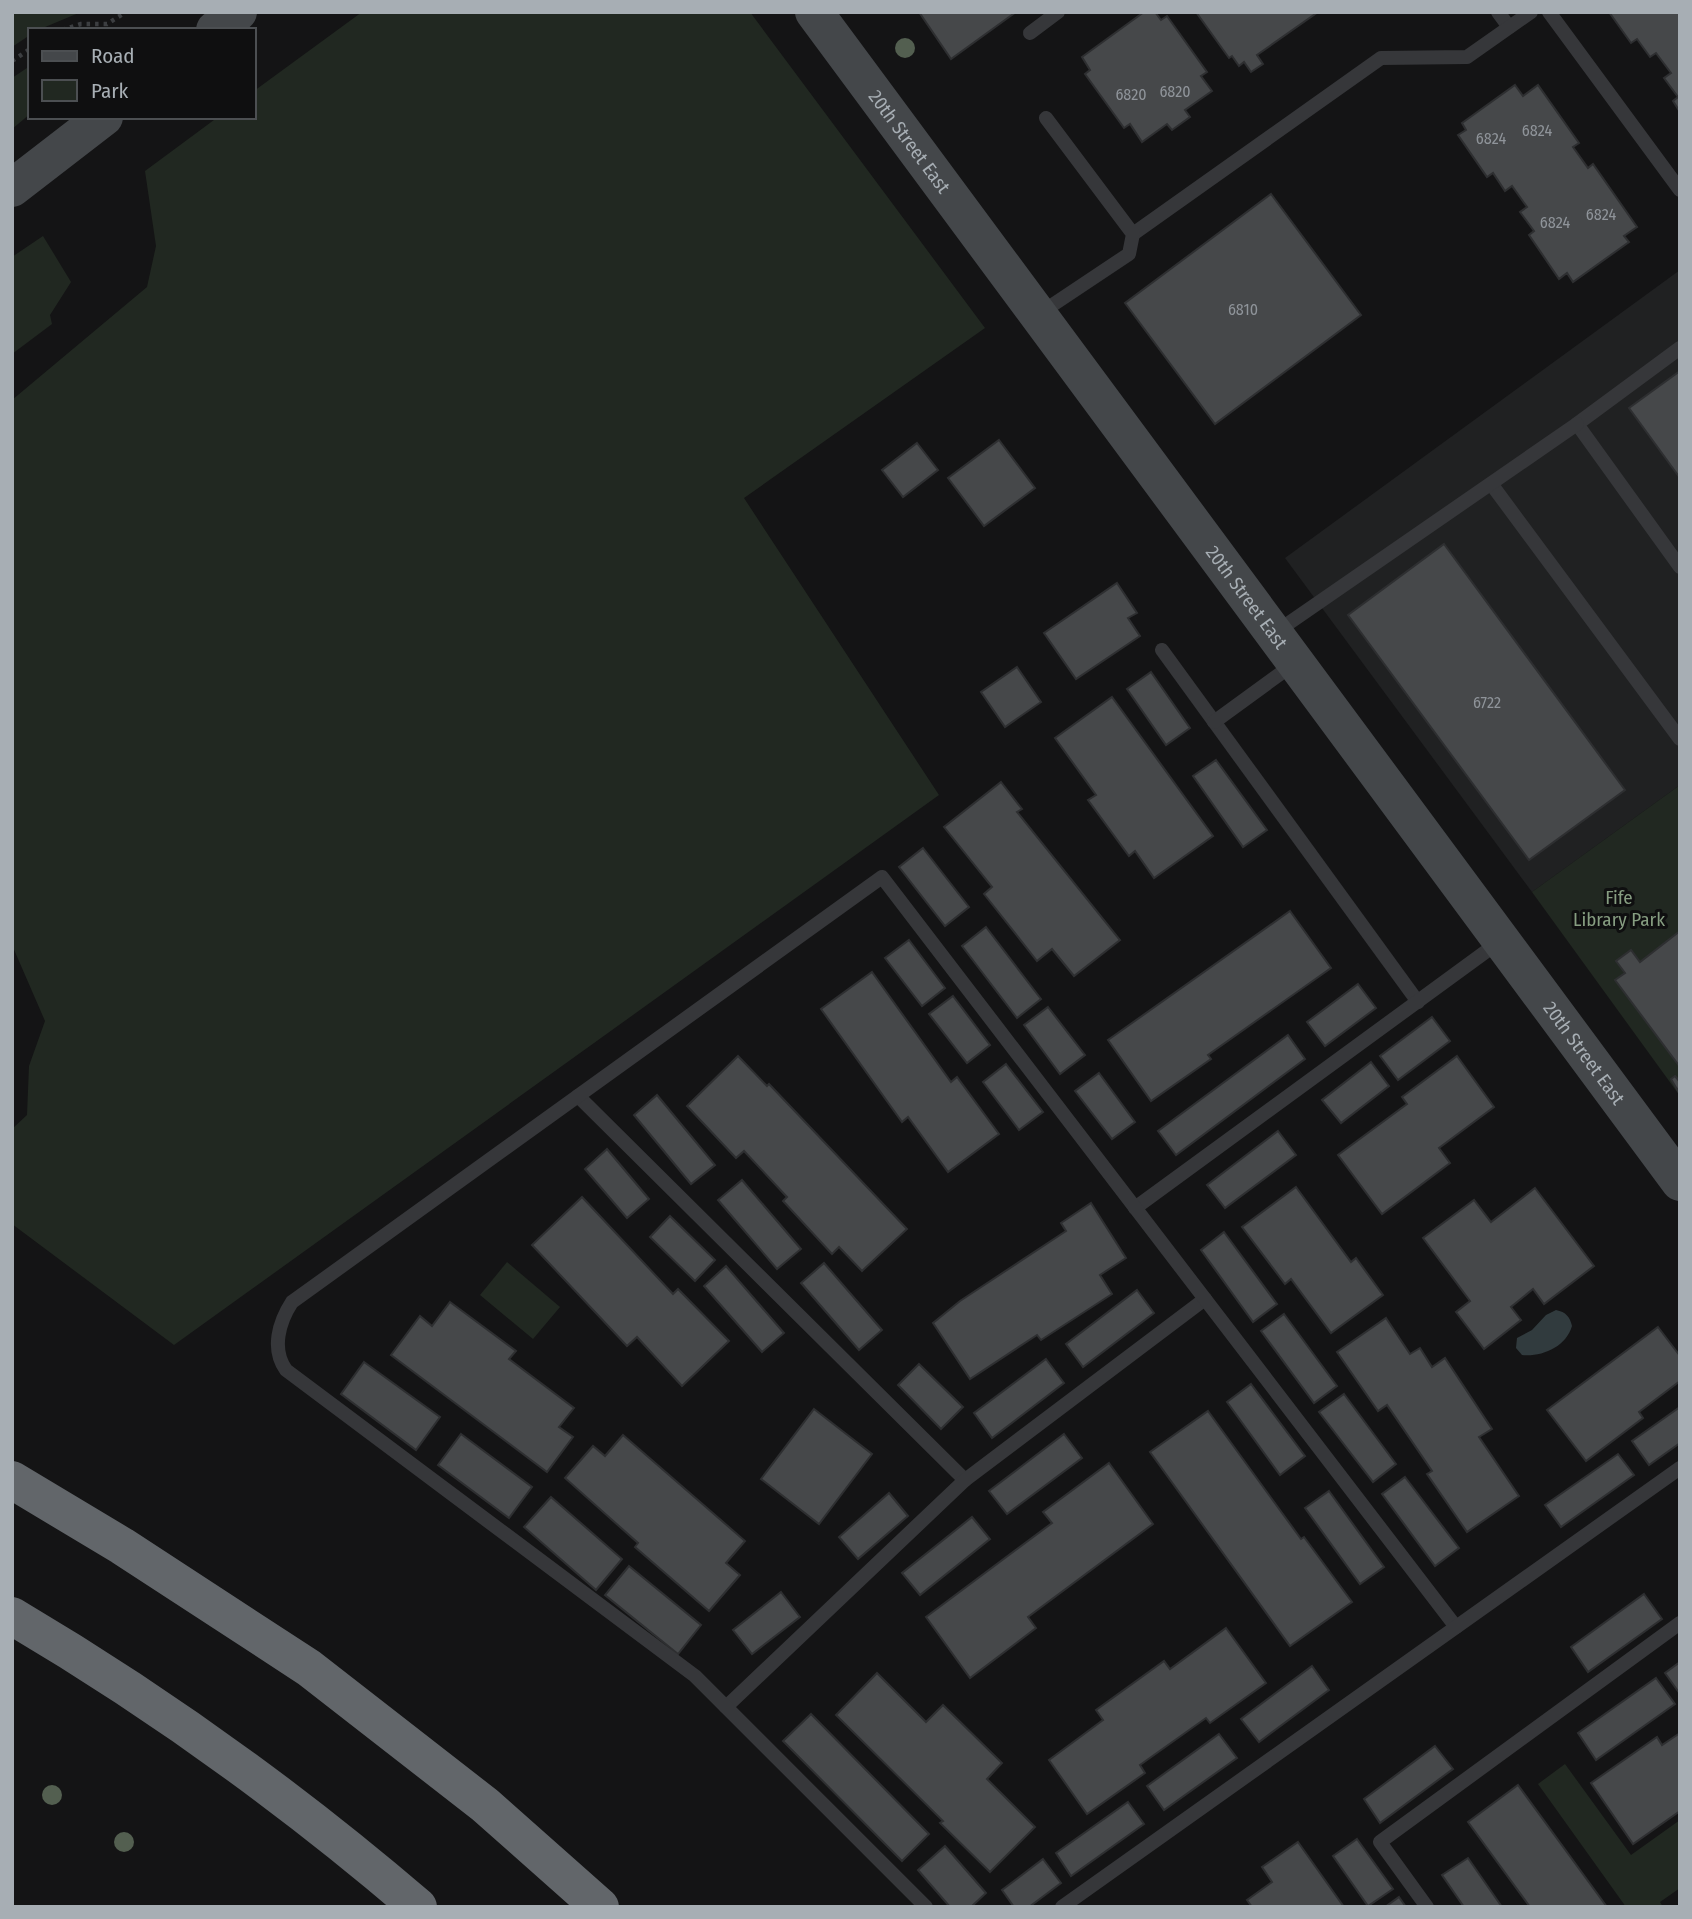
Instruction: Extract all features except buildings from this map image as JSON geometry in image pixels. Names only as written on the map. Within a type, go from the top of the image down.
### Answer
[{"type":"highway","points":[[12,1480],[121,1546],[309,1668],[485,1805],[600,1907]]},
{"type":"highway","points":[[12,1616],[60,1644],[210,1743],[348,1847],[418,1907]]},
{"type":"main road","points":[[217,28],[237,12]]},
{"type":"main road","name":"20th Street East","points":[[814,12],[1680,1182]]},
{"type":"main road","points":[[12,188],[101,119]]},
{"type":"lane","points":[[1031,33],[1058,12]]},
{"type":"lane","points":[[1498,12],[1509,27]]},
{"type":"lane","points":[[1038,315],[1129,254],[1133,234],[1381,58],[1467,57],[1531,12]]},
{"type":"lane","points":[[1549,12],[1680,190]]},
{"type":"lane","points":[[1046,118],[1133,234]]},
{"type":"lane","points":[[1214,722],[1284,648],[1492,485],[1680,348]]},
{"type":"lane","points":[[1577,424],[1680,567]]},
{"type":"lane","points":[[1492,485],[1680,738]]},
{"type":"lane","points":[[1162,650],[1418,1002]]},
{"type":"lane","points":[[926,1907],[695,1676],[286,1370],[278,1350],[279,1331],[292,1302],[882,877],[1456,1627]]},
{"type":"lane","points":[[1135,1208],[1501,941]]},
{"type":"lane","points":[[578,1096],[965,1480]]},
{"type":"lane","points":[[726,1707],[965,1480],[1205,1299]]},
{"type":"lane","points":[[1062,1907],[1680,1468]]},
{"type":"lane","points":[[1427,1907],[1380,1842],[1680,1623]]},
{"type":"path","points":[[68,28],[81,24],[107,24],[126,12]]},
{"type":"path","points":[[12,61],[28,51]]},
{"type":"shaded area","points":[[1680,270],[1680,785],[1532,892],[1285,558]]},
{"type":"shaded area","points":[[1556,1310],[1569,1318],[1572,1326],[1564,1340],[1545,1352],[1522,1355],[1516,1348],[1517,1338],[1532,1330],[1546,1315]]},
{"type":"green space","points":[[12,12],[81,12],[43,28],[28,28],[28,36],[12,47]]},
{"type":"green space","points":[[362,12],[750,12],[985,328],[744,498],[939,795],[174,1345],[12,1224],[12,1129],[27,1115],[29,1066],[45,1021],[12,945],[12,400],[147,287],[156,246],[145,171],[215,119],[256,119],[256,90]]},
{"type":"green space","points":[[28,67],[28,116],[12,129],[12,78]]},
{"type":"green space","points":[[43,236],[71,282],[50,315],[52,324],[12,354],[12,257]]},
{"type":"green space","name":"Fife Library Park","points":[[1680,785],[1680,1096],[1532,892]]},
{"type":"green space","points":[[507,1262],[560,1307],[533,1339],[480,1295]]},
{"type":"green space","points":[[1565,1764],[1631,1855],[1680,1820],[1680,1888],[1660,1902],[1663,1907],[1626,1907],[1538,1784]]}]
